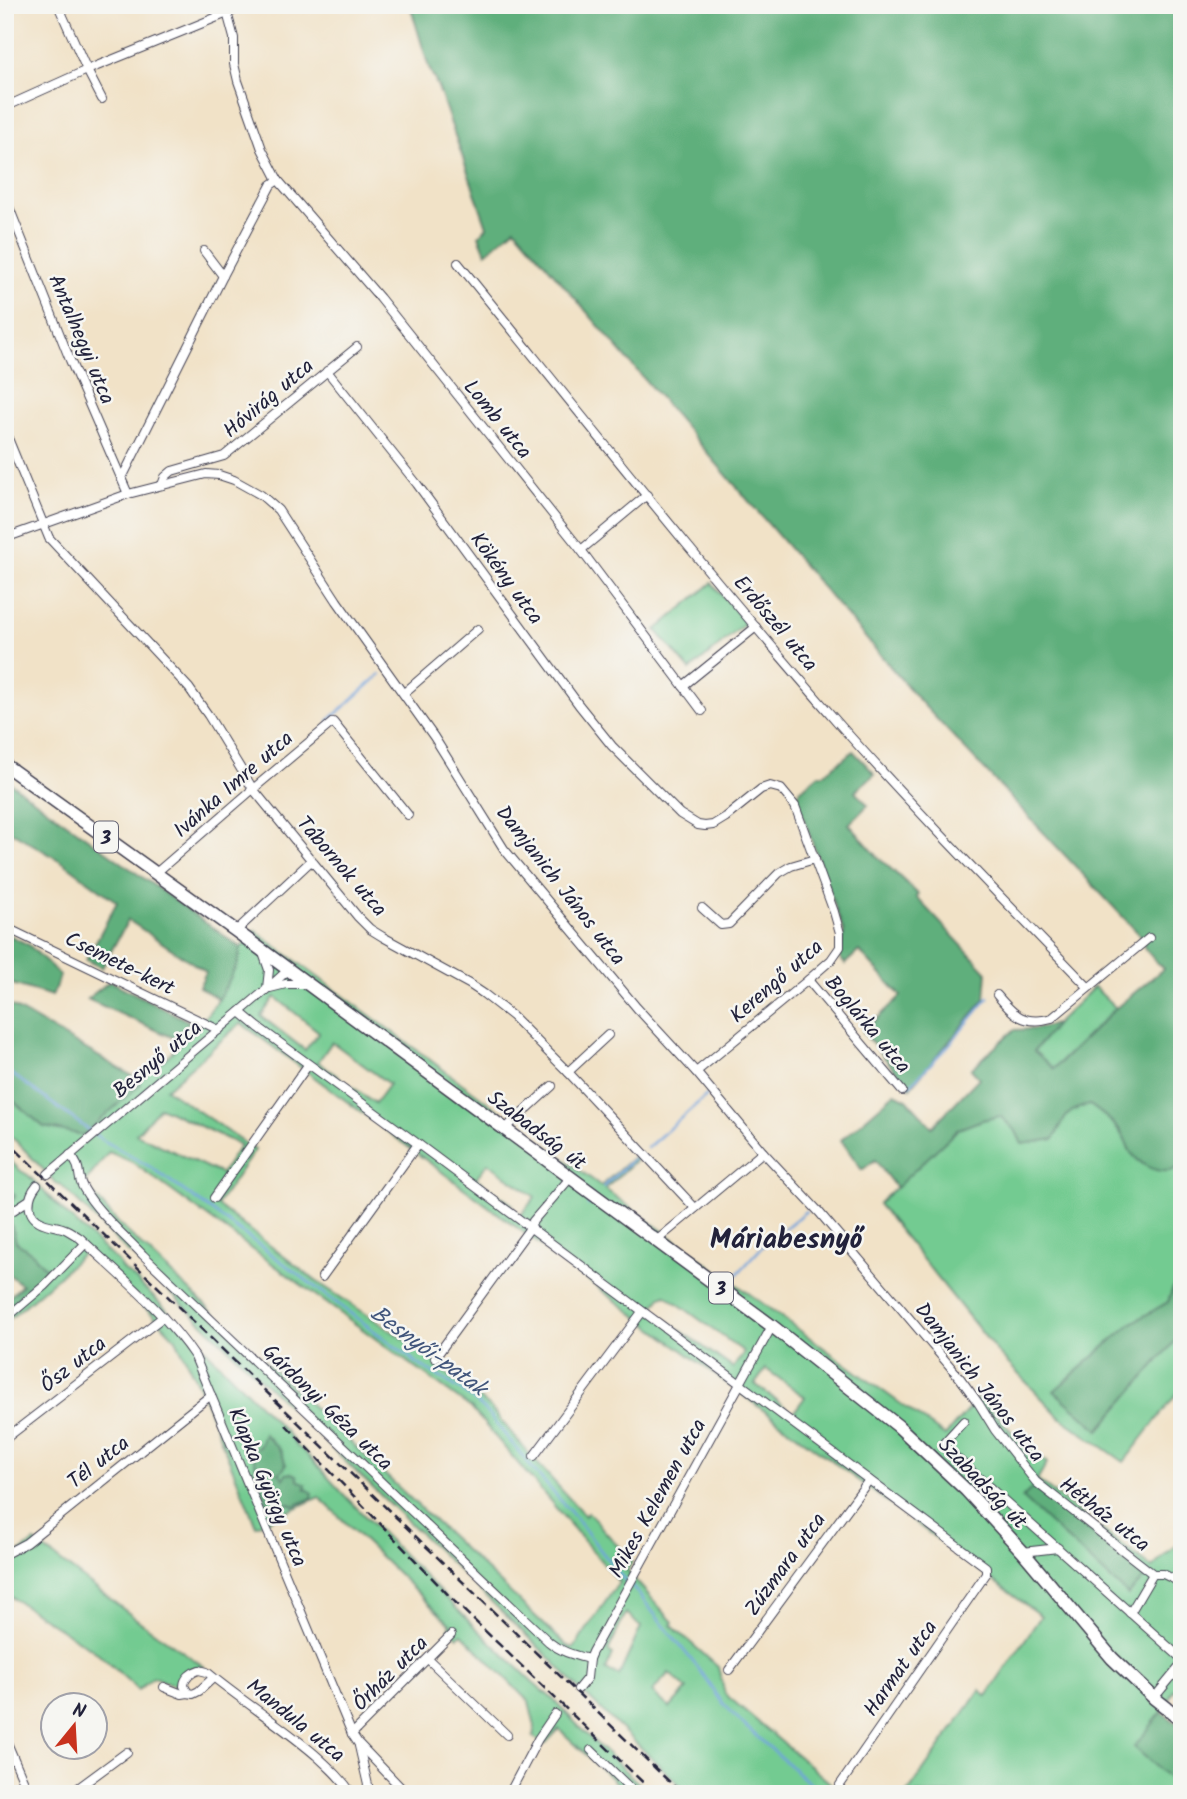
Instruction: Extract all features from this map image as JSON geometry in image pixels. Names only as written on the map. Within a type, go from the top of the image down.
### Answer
[{"type":"main road","name":"Szabadság út","points":[[5,765],[772,1326],[898,1426],[966,1490],[1122,1668],[1182,1720]]},
{"type":"street","points":[[58,5],[102,99]]},
{"type":"street","points":[[5,107],[226,9],[247,5]]},
{"type":"street","name":"Lomb utca","points":[[226,9],[234,38],[234,64],[238,81],[262,149],[278,180],[380,298],[581,550],[702,711]]},
{"type":"street","points":[[122,478],[223,276],[271,185],[278,180]]},
{"type":"street","name":"Antalhegyi utca","points":[[5,197],[70,360],[128,494]]},
{"type":"street","points":[[205,251],[223,276]]},
{"type":"street","name":"Erdőszél utca","points":[[458,263],[756,627],[841,726],[1088,987]]},
{"type":"street","name":"Hóvirág utca","points":[[162,485],[165,477],[172,471],[224,456],[357,346]]},
{"type":"street","name":"Kökény utca","points":[[327,371],[417,484],[579,705],[612,746],[665,799]]},
{"type":"street","name":"Tábornok utca","points":[[5,431],[49,538],[189,688],[253,789],[358,917],[370,929],[484,994],[512,1016],[568,1072],[695,1209]]},
{"type":"street","name":"Damjanich János utca","points":[[5,538],[128,494],[198,475],[219,474],[244,485],[271,503],[434,737],[504,849],[637,1008],[696,1072],[960,1378],[995,1430],[1036,1482]]},
{"type":"street","points":[[581,550],[647,495]]},
{"type":"street","points":[[683,687],[756,627]]},
{"type":"street","points":[[404,693],[478,629]]},
{"type":"street","name":"Ivánka Imre utca","points":[[156,873],[333,722],[408,815]]},
{"type":"street","name":"Kerengő utca","points":[[665,799],[685,819],[705,827],[721,821],[761,789],[778,787],[795,806],[840,933],[840,947],[835,954],[808,980],[696,1072]]},
{"type":"street","points":[[702,908],[721,925],[729,924],[779,873],[788,867],[815,859]]},
{"type":"street","points":[[236,932],[312,860]]},
{"type":"street","name":"Csemete-kert","points":[[5,927],[219,1030]]},
{"type":"street","points":[[997,995],[1016,1015],[1028,1020],[1040,1021],[1055,1016],[1149,939]]},
{"type":"street","points":[[261,951],[269,970],[267,989],[286,984],[307,985]]},
{"type":"street","name":"Besnyő utca","points":[[48,1174],[288,970]]},
{"type":"street","name":"Boglárka utca","points":[[808,980],[902,1091]]},
{"type":"street","points":[[240,1012],[869,1480]]},
{"type":"street","points":[[568,1072],[607,1035]]},
{"type":"street","points":[[214,1198],[308,1065]]},
{"type":"street","points":[[505,1129],[552,1086]]},
{"type":"street","points":[[322,1277],[418,1144]]},
{"type":"street","points":[[656,1241],[763,1152]]},
{"type":"street","name":"Gárdonyi Géza utca","points":[[69,1155],[78,1165],[80,1181],[86,1192],[143,1255],[549,1642],[568,1654],[589,1659]]},
{"type":"street","points":[[435,1358],[533,1221],[570,1178]]},
{"type":"street","points":[[12,1211],[29,1200],[37,1185]]},
{"type":"street","name":"Klapka György utca","points":[[29,1200],[36,1219],[73,1233],[163,1317],[195,1357],[352,1734],[407,1794]]},
{"type":"street","points":[[5,1319],[44,1286],[85,1244]]},
{"type":"street","points":[[534,1456],[642,1312]]},
{"type":"street","name":"Ősz utca","points":[[5,1439],[163,1317]]},
{"type":"street","name":"Mikes Kelemen utca","points":[[578,1689],[587,1678],[589,1659],[626,1588],[772,1326]]},
{"type":"street","name":"Tél utca","points":[[5,1554],[26,1542],[211,1395]]},
{"type":"street","name":"Szabadság út","points":[[964,1421],[942,1445],[1182,1662],[1154,1698]]},
{"type":"street","name":"Harmat utca","points":[[840,1785],[987,1569],[869,1480]]},
{"type":"street","name":"Zúzmara utca","points":[[729,1670],[869,1480]]},
{"type":"street","name":"Hétház utca","points":[[1036,1482],[1153,1574]]},
{"type":"street","name":"Szabadság út","points":[[1023,1552],[1059,1548]]},
{"type":"street","points":[[1130,1613],[1153,1574],[1163,1574],[1182,1583]]},
{"type":"street","name":"Őrház utca","points":[[352,1734],[452,1635]]},
{"type":"street","points":[[428,1659],[507,1735]]},
{"type":"street","points":[[164,1687],[182,1693],[193,1694],[213,1678],[204,1671],[194,1672],[184,1683],[188,1693]]},
{"type":"street","name":"Mandula utca","points":[[213,1678],[296,1739],[346,1784],[352,1794]]},
{"type":"street","points":[[509,1794],[538,1739],[555,1714]]},
{"type":"street","points":[[5,1738],[29,1794]]},
{"type":"street","points":[[358,1743],[368,1794]]},
{"type":"street","points":[[591,1750],[636,1794]]},
{"type":"street","points":[[71,1794],[127,1752]]},
{"type":"green space","points":[[410,5],[1182,5],[1182,1164],[1176,1168],[1163,1171],[1143,1164],[1131,1152],[1120,1130],[1090,1105],[1071,1112],[1054,1139],[1022,1144],[1016,1131],[1000,1116],[958,1129],[896,1188],[875,1160],[862,1170],[841,1140],[895,1093],[907,1099],[932,1127],[979,1078],[971,1069],[1014,1030],[1056,1024],[1034,1051],[1054,1069],[1116,1008],[1163,969],[1145,949],[1140,935],[918,699],[515,228],[486,253],[479,236],[487,227],[429,68]]},
{"type":"green space","points":[[712,583],[746,623],[690,670],[656,630]]},
{"type":"green space","points":[[853,751],[875,774],[855,791],[868,805],[849,824],[877,856],[918,894],[916,897],[987,972],[985,999],[910,1088],[863,1032],[901,996],[859,951],[845,964],[839,957],[844,932],[800,808],[795,801],[800,790]]},
{"type":"green space","points":[[5,779],[241,948],[237,965],[219,999],[199,987],[206,972],[128,920],[102,968],[86,960],[117,902],[64,863],[5,828]]},
{"type":"green space","points":[[254,930],[601,1186],[638,1153],[640,1156],[605,1189],[945,1436],[980,1396],[1017,1438],[1047,1463],[1037,1480],[1152,1568],[1182,1539],[1182,1692],[1174,1690],[1162,1712],[1135,1747],[1182,1790],[1182,1794],[907,1794],[980,1690],[987,1696],[1041,1616],[241,1023],[166,1089],[255,1150],[217,1205],[316,1281],[440,1363],[438,1366],[488,1405],[585,1516],[588,1512],[632,1562],[627,1571],[673,1622],[671,1625],[718,1667],[725,1694],[843,1794],[689,1794],[5,1132],[5,1094],[44,1127],[140,1085],[139,1080],[163,1061],[198,1026],[219,999],[237,965],[241,948]],"holes":[[[275,997],[319,1032],[305,1050],[261,1016]],[[332,1042],[389,1084],[375,1103],[318,1062]],[[160,1107],[240,1145],[221,1174],[136,1134]],[[109,1152],[132,1162],[471,1408],[619,1582],[574,1648],[567,1646],[119,1224],[84,1184]],[[488,1163],[535,1197],[521,1215],[511,1208],[513,1205],[476,1178]],[[666,1295],[744,1352],[733,1368],[652,1310],[661,1297]],[[766,1369],[805,1397],[793,1413],[755,1384]],[[626,1613],[641,1627],[619,1676],[606,1670],[613,1654],[608,1651]],[[669,1673],[687,1689],[670,1708],[652,1692]]]},
{"type":"green space","points":[[5,933],[29,945],[60,975],[52,996],[5,982]]},
{"type":"green space","points":[[110,981],[190,1022],[174,1038],[87,999]]},
{"type":"green space","points":[[1094,987],[1116,1008],[1053,1069],[1034,1051],[1056,1024]]},
{"type":"green space","points":[[5,1002],[139,1080],[140,1085],[83,1135],[44,1127],[5,1094]]},
{"type":"green space","points":[[1090,1105],[1115,1125],[1131,1153],[1179,1167],[1182,1164],[1182,1249],[1178,1256],[1178,1274],[1168,1302],[1132,1323],[1070,1377],[1099,1430],[1182,1333],[1182,1387],[1124,1462],[1061,1418],[999,1354],[878,1204],[958,1129],[1000,1116],[1016,1131],[1022,1144],[1054,1139],[1063,1120],[1071,1112]]},
{"type":"green space","points":[[5,1156],[28,1175],[182,1325],[473,1625],[650,1794],[628,1794],[559,1729],[545,1744],[533,1737],[535,1727],[529,1702],[462,1634],[458,1637],[449,1629],[451,1625],[319,1497],[256,1526],[202,1393],[176,1339],[84,1252],[5,1323],[5,1310],[48,1271],[33,1254],[16,1242],[9,1216],[9,1204],[15,1196],[5,1182]],"holes":[[[265,1435],[281,1451],[286,1465],[277,1473],[283,1481],[292,1473],[305,1485],[305,1488],[284,1506],[260,1482],[255,1471],[257,1452]]]},
{"type":"green space","points":[[5,1182],[15,1197],[9,1204],[9,1216],[16,1242],[33,1254],[48,1271],[5,1310],[5,1301],[22,1285],[5,1271]]},
{"type":"green space","points":[[1182,1249],[1182,1333],[1099,1430],[1054,1391],[1132,1323],[1168,1302],[1178,1274],[1178,1256]]},
{"type":"green space","points":[[264,1434],[281,1451],[286,1465],[278,1473],[283,1479],[286,1474],[297,1475],[298,1480],[306,1485],[305,1488],[313,1493],[312,1498],[294,1506],[288,1503],[274,1514],[258,1480],[255,1460],[249,1450],[259,1447]]},
{"type":"green space","points":[[1033,1487],[1146,1576],[1128,1595],[1022,1498]]},
{"type":"green space","points":[[35,1542],[205,1667],[187,1672],[182,1679],[182,1689],[155,1677],[138,1690],[99,1654],[5,1593],[5,1562]]},
{"type":"green space","points":[[1162,1712],[1182,1727],[1182,1790],[1134,1747]]},
{"type":"waterway","points":[[328,721],[380,675]]},
{"type":"waterway","points":[[910,1085],[949,1045],[989,997]]},
{"type":"waterway","name":"Besnyői-patak","points":[[5,1069],[101,1139],[152,1168],[420,1365],[472,1399],[485,1410],[627,1582]]},
{"type":"waterway","points":[[647,1148],[707,1095]]},
{"type":"waterway","points":[[603,1187],[635,1157]]},
{"type":"waterway","points":[[733,1279],[762,1247],[806,1211]]},
{"type":"waterway","name":"Besnyői-patak","points":[[632,1586],[702,1673],[721,1701],[745,1726],[822,1794]]},
{"type":"railway","points":[[5,1139],[682,1794]]},
{"type":"railway","points":[[286,1425],[455,1602],[655,1794]]},
{"type":"district","name":"Máriabesnyő","points":[[786,1238]]}]
